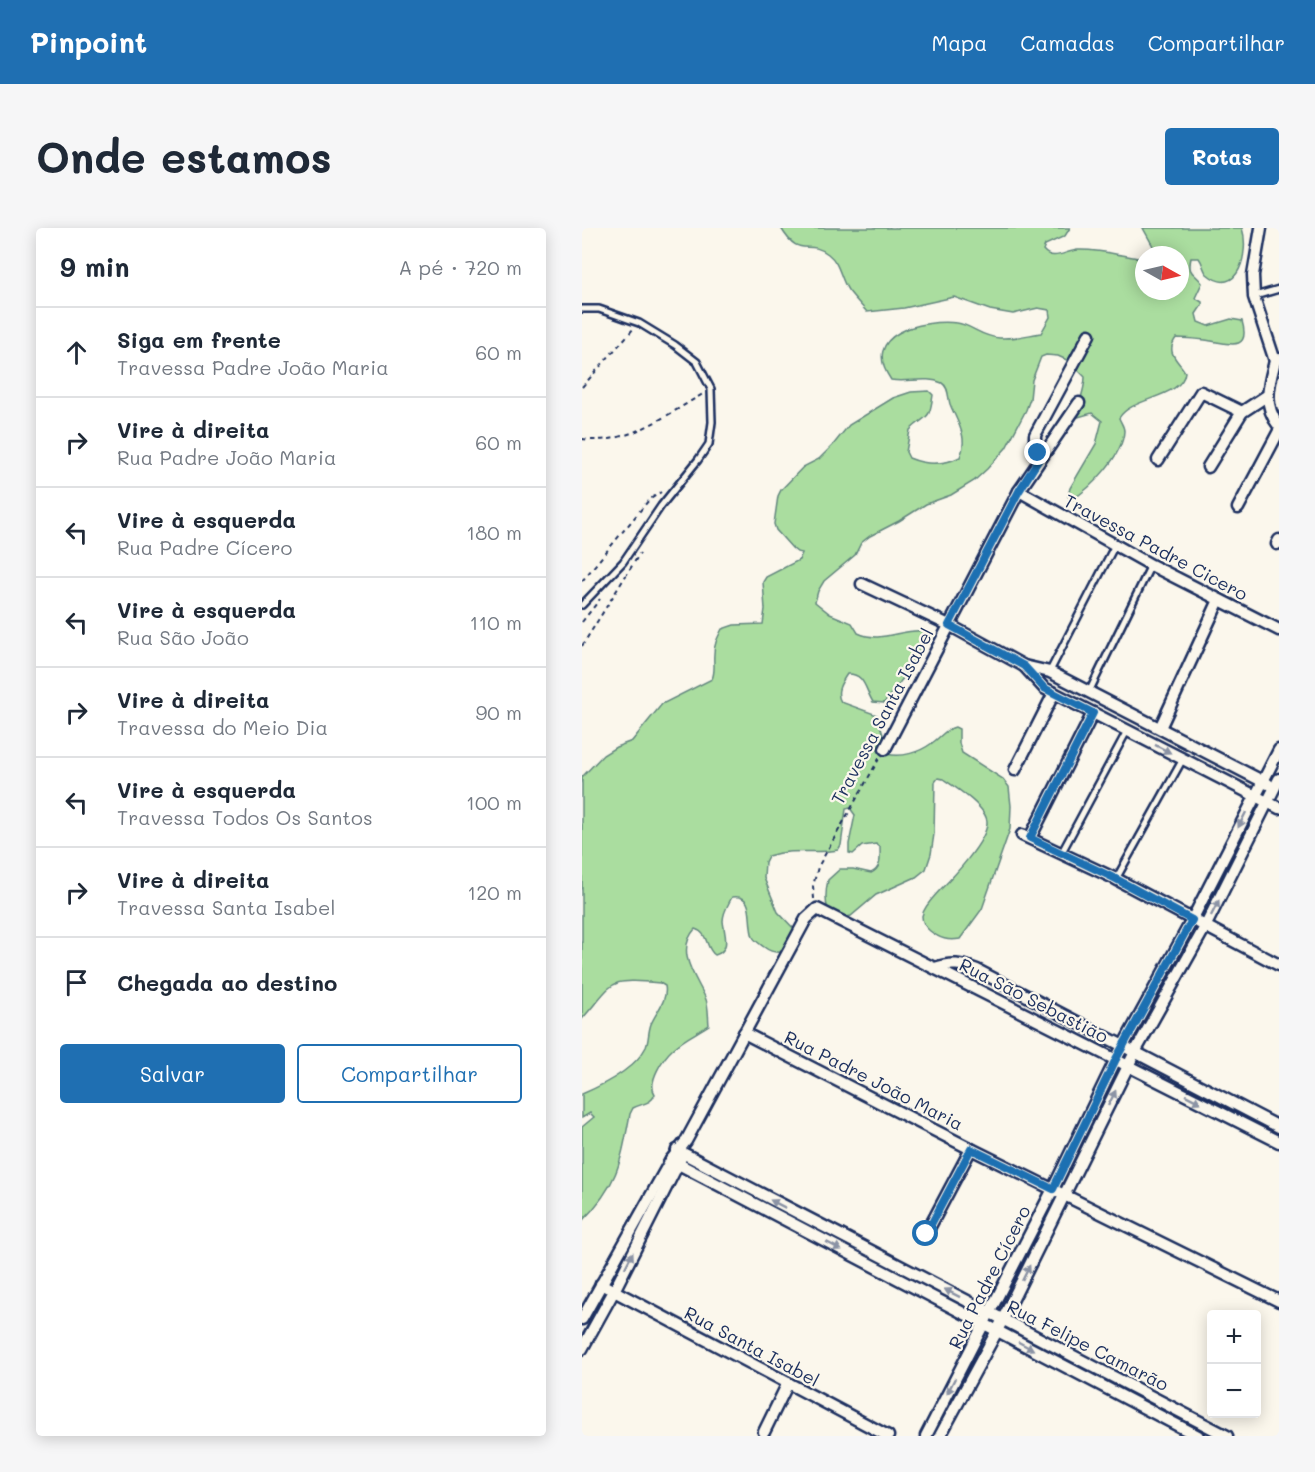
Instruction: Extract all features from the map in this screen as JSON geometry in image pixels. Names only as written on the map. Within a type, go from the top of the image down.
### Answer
[{"type":"street","points":[[1261,228],[1253,275],[1254,297],[1277,360],[1268,395],[1271,414],[1279,426]]},
{"type":"street","points":[[1041,456],[1035,448],[1035,435],[1089,335]]},
{"type":"street","points":[[1158,460],[1200,393],[1205,392],[1242,412]]},
{"type":"street","points":[[1208,466],[1242,412],[1268,395]]},
{"type":"street","name":"Travessa Santa Isabel","points":[[885,749],[1019,491],[1079,403]]},
{"type":"street","points":[[1238,508],[1279,431]]},
{"type":"street","name":"Travessa Padre Cicero","points":[[1019,491],[1151,565],[1279,630]]},
{"type":"street","points":[[862,584],[949,625],[1024,666],[1050,672],[1262,781],[1278,785]]},
{"type":"street","points":[[1160,729],[1219,600]]},
{"type":"street","points":[[1024,666],[1044,688],[1279,808]]},
{"type":"street","points":[[1081,707],[1089,692]]},
{"type":"street","points":[[1015,770],[1054,693]]},
{"type":"street","points":[[1093,713],[1026,837],[1116,879],[1279,965]]},
{"type":"street","name":"Rua Padre Cícero","points":[[926,1436],[1053,1189],[1116,1059],[1192,920],[1279,750]]},
{"type":"street","name":"Rua Padre Cícero","points":[[940,1436],[1003,1320],[1135,1052],[1205,927],[1267,802],[1278,785]]},
{"type":"street","points":[[582,1319],[677,1157],[815,905]]},
{"type":"street","name":"Rua São Sebastião","points":[[815,905],[1128,1066],[1278,1138]]},
{"type":"street","name":"Rua São Sebastião","points":[[935,968],[950,963],[978,970],[1279,1127]]},
{"type":"street","name":"Rua Padre João Maria","points":[[744,1033],[971,1149],[1279,1301]]},
{"type":"street","points":[[926,1234],[971,1149]]},
{"type":"street","points":[[582,1349],[614,1291],[677,1157]]},
{"type":"street","name":"Rua Felipe Camarão","points":[[677,1157],[989,1312],[1227,1436]]},
{"type":"street","name":"Rua Felipe Camarão","points":[[677,1157],[997,1331],[1198,1436]]},
{"type":"street","name":"Rua Santa Isabel","points":[[602,1284],[888,1436]]},
{"type":"street","points":[[764,1432],[788,1383]]},
{"type":"lane","points":[[1254,297],[1279,289]]},
{"type":"lane","points":[[582,309],[599,309],[639,322],[697,362],[711,389],[712,422],[709,444],[661,506],[623,562],[582,605]]},
{"type":"lane","points":[[1050,672],[1115,545]]},
{"type":"lane","points":[[1089,692],[1151,565]]},
{"type":"lane","points":[[1062,852],[1127,730]]},
{"type":"lane","points":[[1116,879],[1183,759]]},
{"type":"path","points":[[582,387],[639,322]]},
{"type":"path","points":[[582,439],[596,441],[635,433],[711,389]]},
{"type":"path","points":[[582,581],[649,500],[666,489]]},
{"type":"path","points":[[582,646],[641,552]]},
{"type":"path","name":"Travessa Santa Isabel","points":[[815,905],[813,886],[818,867],[885,749]]},
{"type":"green space","points":[[781,228],[1070,228],[1065,236],[1045,245],[1043,250],[1055,256],[1086,250],[1135,257],[1135,300],[1189,300],[1189,246],[1153,246],[1143,228],[1242,228],[1243,260],[1234,277],[1227,281],[1218,280],[1207,274],[1199,258],[1191,258],[1190,268],[1202,283],[1195,298],[1202,302],[1196,314],[1198,322],[1208,326],[1231,319],[1242,321],[1243,339],[1234,344],[1228,344],[1176,338],[1172,352],[1185,372],[1182,381],[1176,387],[1125,411],[1119,418],[1124,429],[1122,440],[1112,460],[1088,488],[1071,500],[1068,496],[1070,488],[1096,444],[1102,421],[1092,413],[1075,418],[1085,377],[1069,361],[1058,356],[1041,357],[1032,380],[1026,410],[1006,448],[987,469],[974,481],[951,495],[926,504],[870,536],[861,543],[855,555],[824,581],[815,602],[830,614],[852,623],[858,633],[875,637],[925,631],[915,660],[884,703],[873,702],[864,683],[853,674],[847,674],[840,688],[841,702],[877,715],[887,754],[905,755],[916,751],[955,727],[959,729],[962,753],[1003,779],[1009,787],[1010,829],[982,909],[960,939],[941,938],[924,925],[922,916],[927,905],[961,868],[986,831],[986,817],[982,811],[962,792],[943,779],[938,778],[935,782],[934,834],[926,869],[916,877],[876,895],[851,916],[834,920],[831,916],[826,901],[828,880],[840,869],[871,873],[875,871],[880,862],[880,847],[876,844],[862,846],[853,854],[849,853],[855,815],[850,808],[846,809],[841,845],[838,850],[785,852],[768,856],[765,862],[764,878],[778,912],[798,933],[786,952],[766,949],[753,937],[748,904],[745,899],[732,897],[723,921],[725,945],[720,953],[715,955],[712,952],[705,937],[699,931],[695,929],[689,937],[687,955],[692,972],[706,1000],[709,1025],[677,1045],[661,1064],[653,1083],[655,1094],[653,1098],[633,1108],[630,1114],[624,1146],[611,1184],[582,1221],[582,1127],[594,1117],[590,1113],[582,1118],[582,1094],[618,1075],[641,1055],[646,1047],[651,1024],[663,1001],[665,986],[660,983],[620,982],[607,990],[582,1019],[582,777],[603,755],[632,741],[662,704],[712,679],[716,641],[722,629],[734,625],[763,624],[765,609],[763,582],[766,577],[799,560],[802,553],[792,548],[776,530],[774,524],[778,496],[803,467],[819,459],[833,445],[849,425],[893,398],[911,392],[929,391],[933,395],[930,410],[926,417],[910,430],[906,452],[909,458],[928,463],[948,462],[960,457],[963,436],[946,387],[942,383],[930,380],[891,380],[883,364],[883,351],[889,341],[912,327],[943,322],[962,324],[993,337],[1021,337],[1041,333],[1050,317],[1049,310],[1038,308],[1013,314],[990,310],[954,297],[904,308],[867,312],[848,290],[837,266],[828,254],[814,248],[799,246],[788,238]]},
{"type":"route","points":[[926,1234],[971,1149],[1053,1189],[1116,1059],[1192,920],[1116,879],[1030,838],[1093,713],[1044,688],[1024,666],[949,625],[1019,491],[1041,456],[1038,453]]}]
